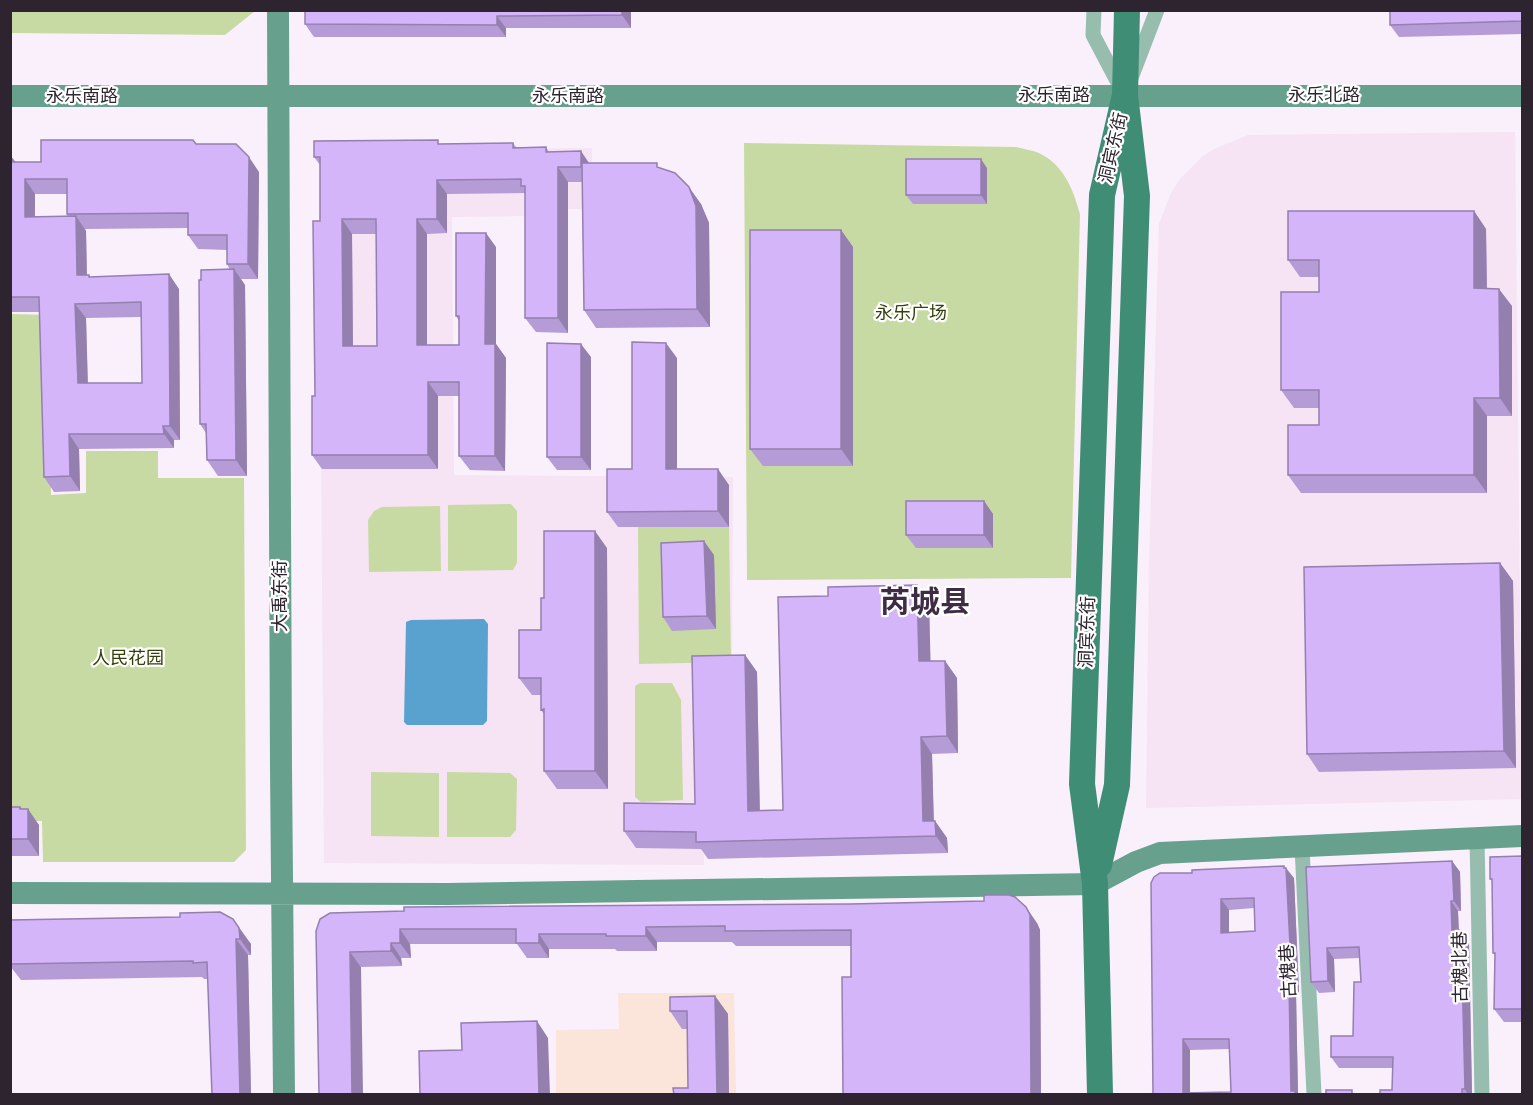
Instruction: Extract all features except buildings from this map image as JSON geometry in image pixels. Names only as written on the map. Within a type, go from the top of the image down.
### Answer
[{"type":"main road","points":[[1125,95],[1127,10]]},
{"type":"main road","name":"洞宾东街","points":[[1100,1095],[1095,884],[1082,784],[1102,195],[1125,95]]},
{"type":"main road","name":"洞宾东街","points":[[1095,884],[1117,785],[1137,196],[1125,95]]},
{"type":"street","name":"大禹东街","points":[[278,10],[284,1095]]},
{"type":"street","points":[[1094,10],[1094,35],[1125,95]]},
{"type":"street","points":[[1125,95],[1158,10]]},
{"type":"street","name":"永乐南路","points":[[10,96],[1125,95]]},
{"type":"street","name":"永乐北路","points":[[1125,95],[1522,96]]},
{"type":"street","points":[[10,893],[448,894],[1095,884],[1136,862],[1160,854],[1522,836]]},
{"type":"street","name":"古槐北巷","points":[[1477,838],[1482,1095]]},
{"type":"street","name":"古槐巷","points":[[1302,847],[1314,1095]]},
{"type":"shaded area","points":[[1515,132],[1522,799],[1146,808],[1149,565],[1159,224],[1171,193],[1180,179],[1202,157],[1214,149],[1248,135]]},
{"type":"shaded area","points":[[592,148],[592,209],[525,209],[524,216],[452,217],[454,475],[733,477],[732,667],[702,667],[704,865],[324,863],[319,151]]},
{"type":"shaded area","points":[[618,993],[734,993],[736,1094],[556,1094],[556,1030],[619,1029]]},
{"type":"green space","points":[[11,10],[255,11],[225,35],[11,33]]},
{"type":"green space","name":"永乐广场","points":[[744,143],[1016,147],[1039,153],[1048,158],[1061,171],[1071,187],[1080,214],[1071,578],[747,580]]},
{"type":"green space","name":"人民花园","points":[[11,314],[49,315],[51,495],[86,493],[86,451],[158,451],[158,478],[244,478],[246,850],[234,862],[43,862],[42,821],[11,821]]},
{"type":"green space","points":[[511,504],[517,511],[517,563],[513,570],[448,571],[448,505]]},
{"type":"green space","points":[[440,506],[441,571],[369,572],[368,520],[374,511],[382,507]]},
{"type":"green space","points":[[638,527],[729,527],[731,662],[639,664]]},
{"type":"green space","points":[[640,683],[672,683],[681,700],[683,800],[641,802],[635,797],[635,686]]},
{"type":"green space","points":[[371,772],[439,773],[439,837],[371,836]]},
{"type":"green space","points":[[447,772],[510,773],[517,779],[516,830],[510,837],[447,837]]},
{"type":"water","points":[[484,619],[488,624],[487,721],[483,725],[407,725],[404,722],[406,622],[411,620]]},
{"type":"district","name":"芮城县","points":[[925,601]]}]
